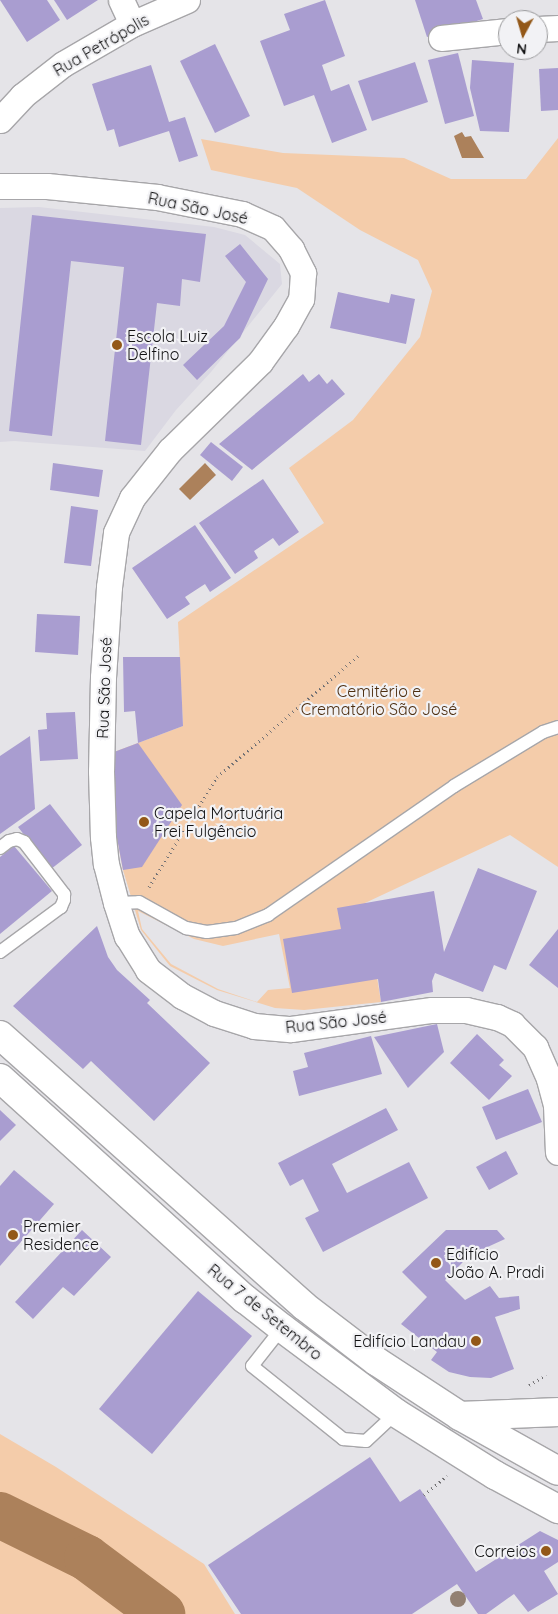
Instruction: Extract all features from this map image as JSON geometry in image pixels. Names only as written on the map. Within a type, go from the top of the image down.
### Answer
[{"type":"main road","name":"Rua 7 de Setembro","points":[[0,1035],[304,1306],[376,1361],[460,1416],[558,1471]]},
{"type":"main road","name":"Rua 7 de Setembro","points":[[3,1086],[245,1299],[282,1328],[396,1413],[495,1474],[558,1509]]},
{"type":"main road","points":[[460,1416],[558,1412]]},
{"type":"street","points":[[122,0],[132,24]]},
{"type":"street","name":"Rua Petrópolis","points":[[0,120],[22,96],[63,64],[132,24],[186,0]]},
{"type":"street","points":[[441,38],[498,32]]},
{"type":"street","name":"Rua São José","points":[[0,186],[47,186],[157,197],[242,214],[273,228],[291,250],[303,273],[301,299],[286,326],[260,362],[170,450],[132,498],[116,533],[109,587],[103,667],[101,771],[103,837],[106,864],[128,903],[127,936],[148,970],[182,996],[206,1009],[254,1026],[291,1029],[432,1010],[457,1010],[497,1017],[512,1024],[535,1047],[549,1079],[556,1105],[558,1152]]},
{"type":"lane","points":[[128,903],[186,928],[207,932],[236,928],[268,915],[454,786],[543,732],[558,727]]},
{"type":"lane","points":[[0,848],[9,841],[17,839],[24,842],[64,894],[64,900],[61,907],[0,952]]},
{"type":"lane","points":[[282,1328],[252,1366],[343,1439],[366,1441],[396,1413]]},
{"type":"path","points":[[128,903],[217,777],[359,655]]},
{"type":"shaded area","points":[[462,132],[465,137],[471,136],[484,158],[462,158],[454,136]]},
{"type":"shaded area","name":"Escola Luiz Delfino","points":[[39,207],[214,227],[245,235],[280,264],[282,284],[211,372],[176,410],[145,451],[14,441],[0,442],[0,208]]},
{"type":"shaded area","points":[[205,463],[216,475],[190,500],[179,489]]},
{"type":"green space","name":"Cemitério e Crematório São José","points":[[558,138],[558,867],[510,835],[365,903],[381,1002],[304,1010],[275,1008],[217,990],[170,966],[141,930],[123,870],[117,838],[114,752],[183,726],[178,622],[324,523],[289,468],[353,420],[420,337],[432,291],[418,260],[360,230],[297,188],[211,170],[201,139],[283,153],[404,158],[451,179],[526,179]],"holes":[[[138,911],[194,939],[223,946],[279,934],[290,988],[268,990],[257,1002],[218,989],[171,964],[142,929]]]},
{"type":"green space","points":[[0,1434],[56,1467],[204,1564],[235,1614],[0,1614]]},
{"type":"building","points":[[0,0],[47,0],[60,20],[27,42]]},
{"type":"building","points":[[54,0],[98,0],[67,20]]},
{"type":"building","points":[[325,0],[345,56],[322,65],[331,91],[349,84],[367,130],[332,143],[314,95],[284,106],[260,41],[290,30],[284,14]]},
{"type":"building","points":[[415,0],[476,0],[483,19],[427,37]]},
{"type":"building","points":[[215,44],[250,116],[215,133],[180,61]]},
{"type":"building","points":[[458,53],[474,116],[445,124],[428,60]]},
{"type":"building","points":[[472,60],[514,63],[509,132],[480,131],[470,88]]},
{"type":"building","points":[[415,62],[428,102],[372,121],[358,81]]},
{"type":"building","points":[[151,65],[169,122],[185,117],[198,156],[179,162],[169,131],[119,147],[114,129],[107,131],[92,84]]},
{"type":"building","points":[[558,68],[558,110],[541,111],[539,69]]},
{"type":"building","points":[[32,215],[206,234],[200,282],[182,279],[180,306],[157,303],[141,445],[105,441],[124,267],[71,261],[52,436],[9,431]]},
{"type":"building","points":[[240,244],[268,279],[240,338],[197,380],[183,365],[224,326],[246,282],[225,256]]},
{"type":"building","points":[[338,292],[389,303],[391,294],[415,299],[406,344],[330,328]]},
{"type":"building","points":[[303,374],[309,382],[319,374],[327,384],[332,379],[345,394],[252,470],[219,444]]},
{"type":"building","points":[[211,442],[243,467],[232,481],[200,455]]},
{"type":"building","points":[[53,463],[103,470],[99,497],[50,490]]},
{"type":"building","points":[[263,479],[299,532],[279,546],[273,538],[254,551],[258,558],[235,574],[199,523]]},
{"type":"building","points":[[71,506],[98,510],[91,566],[64,563]]},
{"type":"building","points":[[195,525],[231,578],[210,592],[205,584],[185,597],[190,604],[167,619],[132,568]]},
{"type":"building","points":[[37,614],[80,616],[78,655],[35,652]]},
{"type":"building","points":[[123,657],[180,657],[183,726],[138,743],[135,711],[124,712]]},
{"type":"building","points":[[75,712],[78,759],[40,761],[38,730],[47,729],[46,713]]},
{"type":"building","points":[[30,736],[35,809],[0,834],[0,756]]},
{"type":"building","name":"Capela Mortuária Frei Fulgêncio","points":[[138,743],[182,805],[142,867],[123,870],[117,838],[114,752]]},
{"type":"building","points":[[50,804],[82,845],[51,869],[18,827]]},
{"type":"building","points":[[14,846],[52,891],[0,934],[0,857]]},
{"type":"building","points":[[478,868],[537,891],[506,970],[494,965],[483,992],[435,973],[432,981],[433,992],[381,1002],[378,979],[292,993],[283,939],[341,929],[337,908],[434,891],[444,952]]},
{"type":"building","points":[[97,926],[108,957],[117,970],[150,1000],[147,1003],[210,1063],[154,1121],[91,1061],[83,1069],[13,1006]]},
{"type":"building","points":[[558,929],[558,988],[529,965]]},
{"type":"building","points":[[437,1024],[444,1052],[408,1088],[374,1037]]},
{"type":"building","points":[[477,1034],[504,1060],[499,1065],[512,1076],[489,1100],[450,1063]]},
{"type":"building","points":[[371,1036],[382,1074],[299,1096],[293,1071],[308,1067],[304,1053]]},
{"type":"building","points":[[528,1089],[542,1122],[496,1140],[482,1107]]},
{"type":"building","points":[[386,1108],[398,1130],[332,1164],[347,1193],[409,1162],[428,1198],[323,1252],[305,1218],[319,1211],[303,1179],[290,1186],[278,1163]]},
{"type":"building","points":[[0,1110],[16,1125],[0,1141]]},
{"type":"building","points":[[506,1151],[518,1174],[489,1190],[476,1167]]},
{"type":"building","name":"Premier Residence","points":[[14,1170],[54,1204],[0,1266],[0,1186]]},
{"type":"building","points":[[82,1230],[111,1257],[74,1296],[63,1287],[33,1319],[15,1302]]},
{"type":"building","points":[[446,1230],[497,1230],[505,1239],[470,1255],[445,1280],[465,1300],[490,1286],[499,1298],[519,1296],[520,1309],[495,1317],[514,1369],[491,1378],[470,1377],[449,1372],[431,1360],[437,1352],[401,1324],[427,1297],[402,1272]]},
{"type":"building","points":[[198,1291],[252,1336],[152,1454],[99,1409]]},
{"type":"building","points":[[370,1457],[400,1502],[420,1489],[476,1572],[540,1531],[558,1540],[558,1562],[544,1571],[558,1594],[528,1612],[514,1594],[486,1614],[478,1614],[457,1584],[412,1614],[241,1614],[208,1565]]},
{"type":"waterway","points":[[0,1515],[87,1558],[162,1614]]},
{"type":"place","name":"Escola Luiz Delfino","points":[[117,345]]},
{"type":"place","name":"Capela Mortuária Frei Fulgêncio","points":[[144,822]]},
{"type":"place","name":"Premier Residence","points":[[13,1235]]},
{"type":"place","name":"Edifício João A. Pradi","points":[[436,1263]]},
{"type":"place","name":"Edifício Landau","points":[[476,1341]]},
{"type":"place","name":"Correios","points":[[546,1551]]}]
